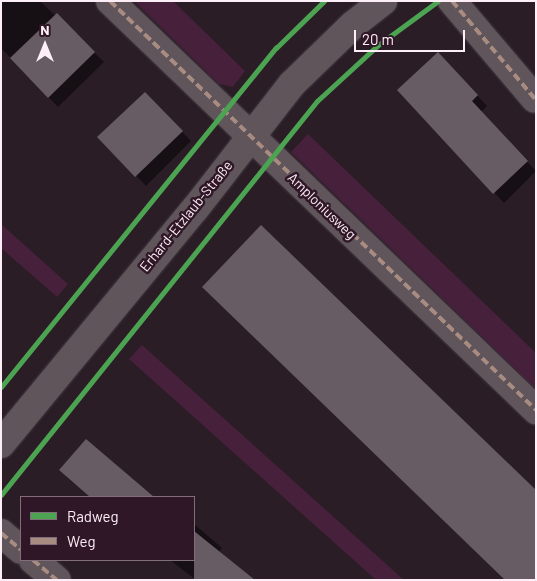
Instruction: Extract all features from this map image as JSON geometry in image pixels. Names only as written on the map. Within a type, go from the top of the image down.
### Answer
[{"type":"street","name":"Amploniusweg","points":[[110,1],[249,137],[536,410]]},
{"type":"street","name":"Erhard-Etzlaub-Straße","points":[[1,444],[195,209],[249,137],[322,52],[383,1]]},
{"type":"street","points":[[452,1],[535,99]]},
{"type":"street","points":[[1,533],[20,549]]},
{"type":"street","points":[[34,561],[57,580]]},
{"type":"shaded area","points":[[134,1],[173,1],[245,71],[233,87],[219,84]]},
{"type":"shaded area","points":[[308,134],[536,353],[536,389],[291,152]]},
{"type":"shaded area","points":[[1,224],[68,284],[57,297],[1,248]]},
{"type":"shaded area","points":[[142,345],[404,580],[376,580],[129,359]]},
{"type":"building","points":[[57,13],[95,52],[48,98],[10,58]]},
{"type":"building","points":[[438,52],[478,95],[472,101],[528,161],[493,194],[397,90]]},
{"type":"building","points":[[145,92],[183,131],[135,177],[97,137]]},
{"type":"building","points":[[261,225],[536,490],[536,580],[505,580],[202,287]]},
{"type":"building","points":[[86,439],[153,496],[89,496],[59,470]]},
{"type":"building","points":[[195,532],[255,580],[194,580]]},
{"type":"marked path","points":[[110,1],[536,410]]},
{"type":"marked path","points":[[452,1],[535,99]]},
{"type":"marked path","points":[[1,533],[20,549]]},
{"type":"marked path","points":[[34,561],[57,580]]},
{"type":"cycle path","points":[[1,387],[276,48],[324,1]]},
{"type":"cycle path","points":[[1,495],[317,101],[378,45],[438,1]]}]
